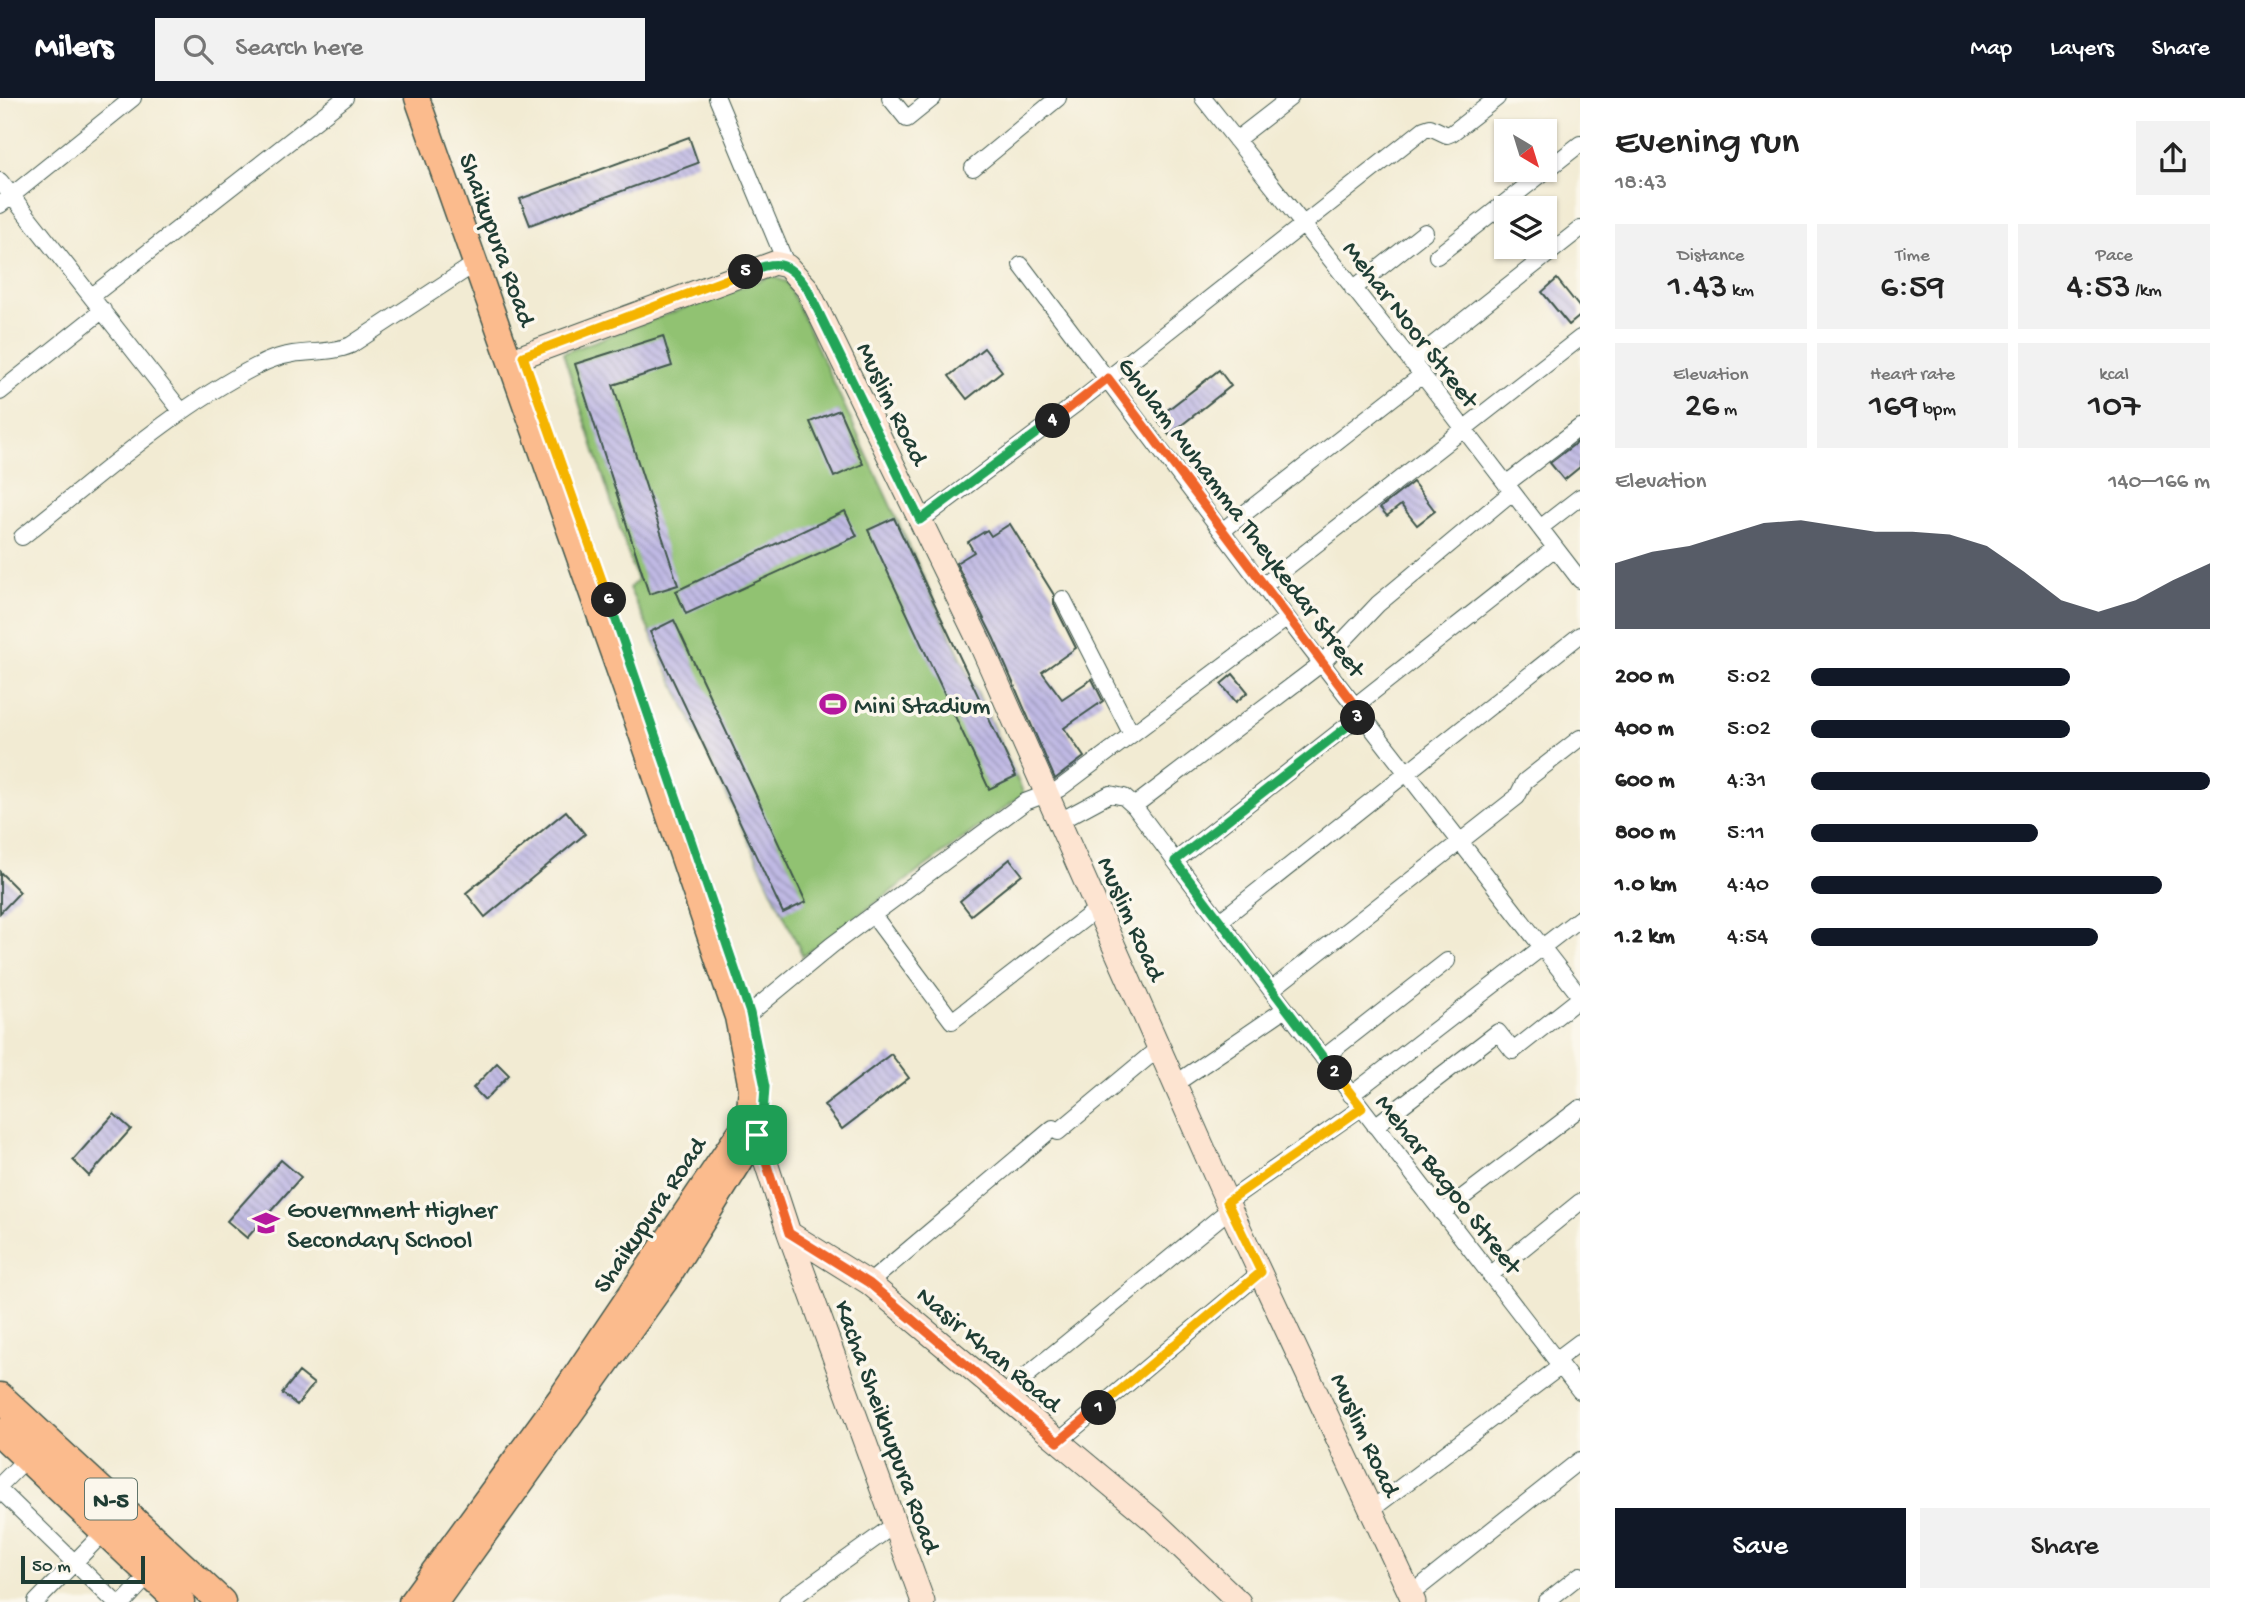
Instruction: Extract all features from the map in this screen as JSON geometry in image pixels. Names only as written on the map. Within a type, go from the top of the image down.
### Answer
[{"type":"highway","name":"N-5","points":[[0,1396],[214,1595]]},
{"type":"highway","name":"N-5","points":[[0,1432],[166,1589]]},
{"type":"highway","points":[[166,1589],[187,1570]]},
{"type":"highway","points":[[214,1595],[234,1602]]},
{"type":"main road","name":"Shaikupura Road","points":[[411,1602],[560,1398],[741,1130],[749,1110],[751,1088],[737,1017],[637,722],[417,98]]},
{"type":"main road","name":"Shaikupura Road","points":[[432,98],[650,717],[750,1013],[765,1087],[763,1115],[757,1135],[665,1282],[436,1602]]},
{"type":"street","points":[[6,200],[133,98]]},
{"type":"street","points":[[92,296],[345,98]]},
{"type":"street","name":"Muslim Road","points":[[717,98],[787,266],[807,288],[981,645],[1229,1206],[1412,1598]]},
{"type":"street","points":[[890,98],[907,119],[933,98]]},
{"type":"street","points":[[973,168],[1058,98]]},
{"type":"street","name":"Mehar Noor Street","points":[[1203,98],[1580,580]]},
{"type":"street","points":[[1236,140],[1290,98]]},
{"type":"street","points":[[920,520],[1108,378],[1424,129],[1430,127],[1447,135],[1452,133],[1497,98]]},
{"type":"street","points":[[1437,257],[1580,144]]},
{"type":"street","points":[[0,181],[6,200],[92,296],[182,412]]},
{"type":"street","points":[[1222,531],[1580,229]]},
{"type":"street","points":[[1353,289],[1425,232]]},
{"type":"street","points":[[22,537],[218,387],[268,361],[286,355],[345,348],[476,263]]},
{"type":"street","points":[[523,356],[759,268],[774,263],[787,266]]},
{"type":"street","name":"Ghulam Muhamma Theykedar Street","points":[[1021,265],[1287,618],[1580,997]]},
{"type":"street","points":[[0,391],[103,310]]},
{"type":"street","points":[[1263,586],[1580,338]]},
{"type":"street","points":[[1059,822],[1110,794],[1124,796],[1134,806],[1322,663],[1378,604],[1580,427]]},
{"type":"street","points":[[1540,528],[1580,497]]},
{"type":"street","points":[[1175,861],[1555,548]]},
{"type":"street","points":[[1063,599],[1131,733]]},
{"type":"street","points":[[750,1013],[832,945],[1025,802],[1059,789],[1287,618]]},
{"type":"street","points":[[1220,921],[1580,635]]},
{"type":"street","points":[[1271,990],[1517,797],[1525,780],[1580,738]]},
{"type":"street","name":"Mehar Bagoo Street","points":[[1134,806],[1285,1009],[1580,1391]]},
{"type":"street","points":[[873,915],[952,1021],[1097,909]]},
{"type":"street","points":[[1351,1095],[1580,918]]},
{"type":"street","points":[[1324,1058],[1447,961]]},
{"type":"street","points":[[1375,1126],[1498,1032],[1513,1051],[1580,997]]},
{"type":"street","points":[[1175,1084],[1285,1009]]},
{"type":"street","points":[[869,1283],[1053,1128],[1058,1132],[1160,1047]]},
{"type":"street","points":[[1003,1395],[1229,1206],[1362,1108]]},
{"type":"street","points":[[1442,1213],[1580,1108]]},
{"type":"street","name":"Kacha Sheikhupura Road","points":[[749,1110],[789,1233],[923,1602]]},
{"type":"street","points":[[1490,1275],[1580,1202]]},
{"type":"street","name":"Nasir Khan Road","points":[[789,1233],[869,1283],[1154,1521],[1239,1602]]},
{"type":"street","points":[[1058,1442],[1261,1272]]},
{"type":"street","points":[[1371,1509],[1559,1363],[1580,1342]]},
{"type":"street","points":[[27,1458],[0,1488],[115,1602]]},
{"type":"street","points":[[1412,1598],[1580,1460]]},
{"type":"street","points":[[787,1602],[894,1525]]},
{"type":"street","points":[[36,1602],[105,1531]]},
{"type":"street","points":[[1546,1602],[1580,1575]]},
{"type":"street","points":[[124,1602],[166,1589]]},
{"type":"green space","points":[[771,276],[787,282],[1024,794],[803,956],[629,588],[637,581],[563,353]]},
{"type":"building","points":[[689,137],[698,163],[530,225],[520,199]]},
{"type":"building","points":[[1557,279],[1580,308],[1580,316],[1569,325],[1542,292]]},
{"type":"building","points":[[663,336],[672,366],[613,385],[678,585],[649,594],[575,364]]},
{"type":"building","points":[[984,348],[1002,371],[967,399],[949,376]]},
{"type":"building","points":[[1219,370],[1231,386],[1169,435],[1156,419]]},
{"type":"building","points":[[839,410],[863,464],[834,477],[810,422]]},
{"type":"building","points":[[1580,440],[1580,467],[1564,480],[1550,463]]},
{"type":"building","points":[[1413,482],[1435,511],[1417,525],[1401,505],[1387,516],[1380,508]]},
{"type":"building","points":[[845,511],[857,536],[686,614],[676,591]]},
{"type":"building","points":[[894,518],[1016,776],[989,789],[868,530]]},
{"type":"building","points":[[1010,524],[1054,595],[1054,604],[1076,648],[1042,672],[1062,699],[1092,679],[1103,701],[1064,728],[1084,757],[1055,779],[994,639],[956,563],[974,552],[968,542],[987,530],[991,536]]},
{"type":"building","points":[[674,620],[806,902],[783,913],[650,632]]},
{"type":"building","points":[[1233,674],[1248,692],[1236,702],[1221,684]]},
{"type":"building","points":[[566,811],[585,834],[485,917],[466,893]]},
{"type":"building","points":[[1010,859],[1022,874],[971,915],[960,901]]},
{"type":"building","points":[[0,872],[20,892],[0,913]]},
{"type":"building","points":[[891,1054],[909,1078],[842,1129],[824,1105]]},
{"type":"building","points":[[497,1063],[509,1075],[485,1100],[473,1088]]},
{"type":"building","points":[[114,1114],[131,1129],[89,1176],[73,1160]]},
{"type":"building","points":[[281,1160],[301,1177],[247,1238],[227,1221]]},
{"type":"building","points":[[299,1372],[314,1384],[297,1405],[282,1393]]},
{"type":"place","name":"Mini Stadium","points":[[833,704]]},
{"type":"place","name":"Government Higher Secondary School","points":[[266,1223]]},
{"type":"route","points":[[774,263],[787,266],[799,276],[807,288],[920,520],[1108,378],[1362,715],[1175,861],[1362,1108],[1227,1202],[1261,1272],[1058,1442],[869,1283],[789,1233],[757,1135],[763,1115],[765,1087],[750,1013],[650,717],[523,356],[774,263]]}]
